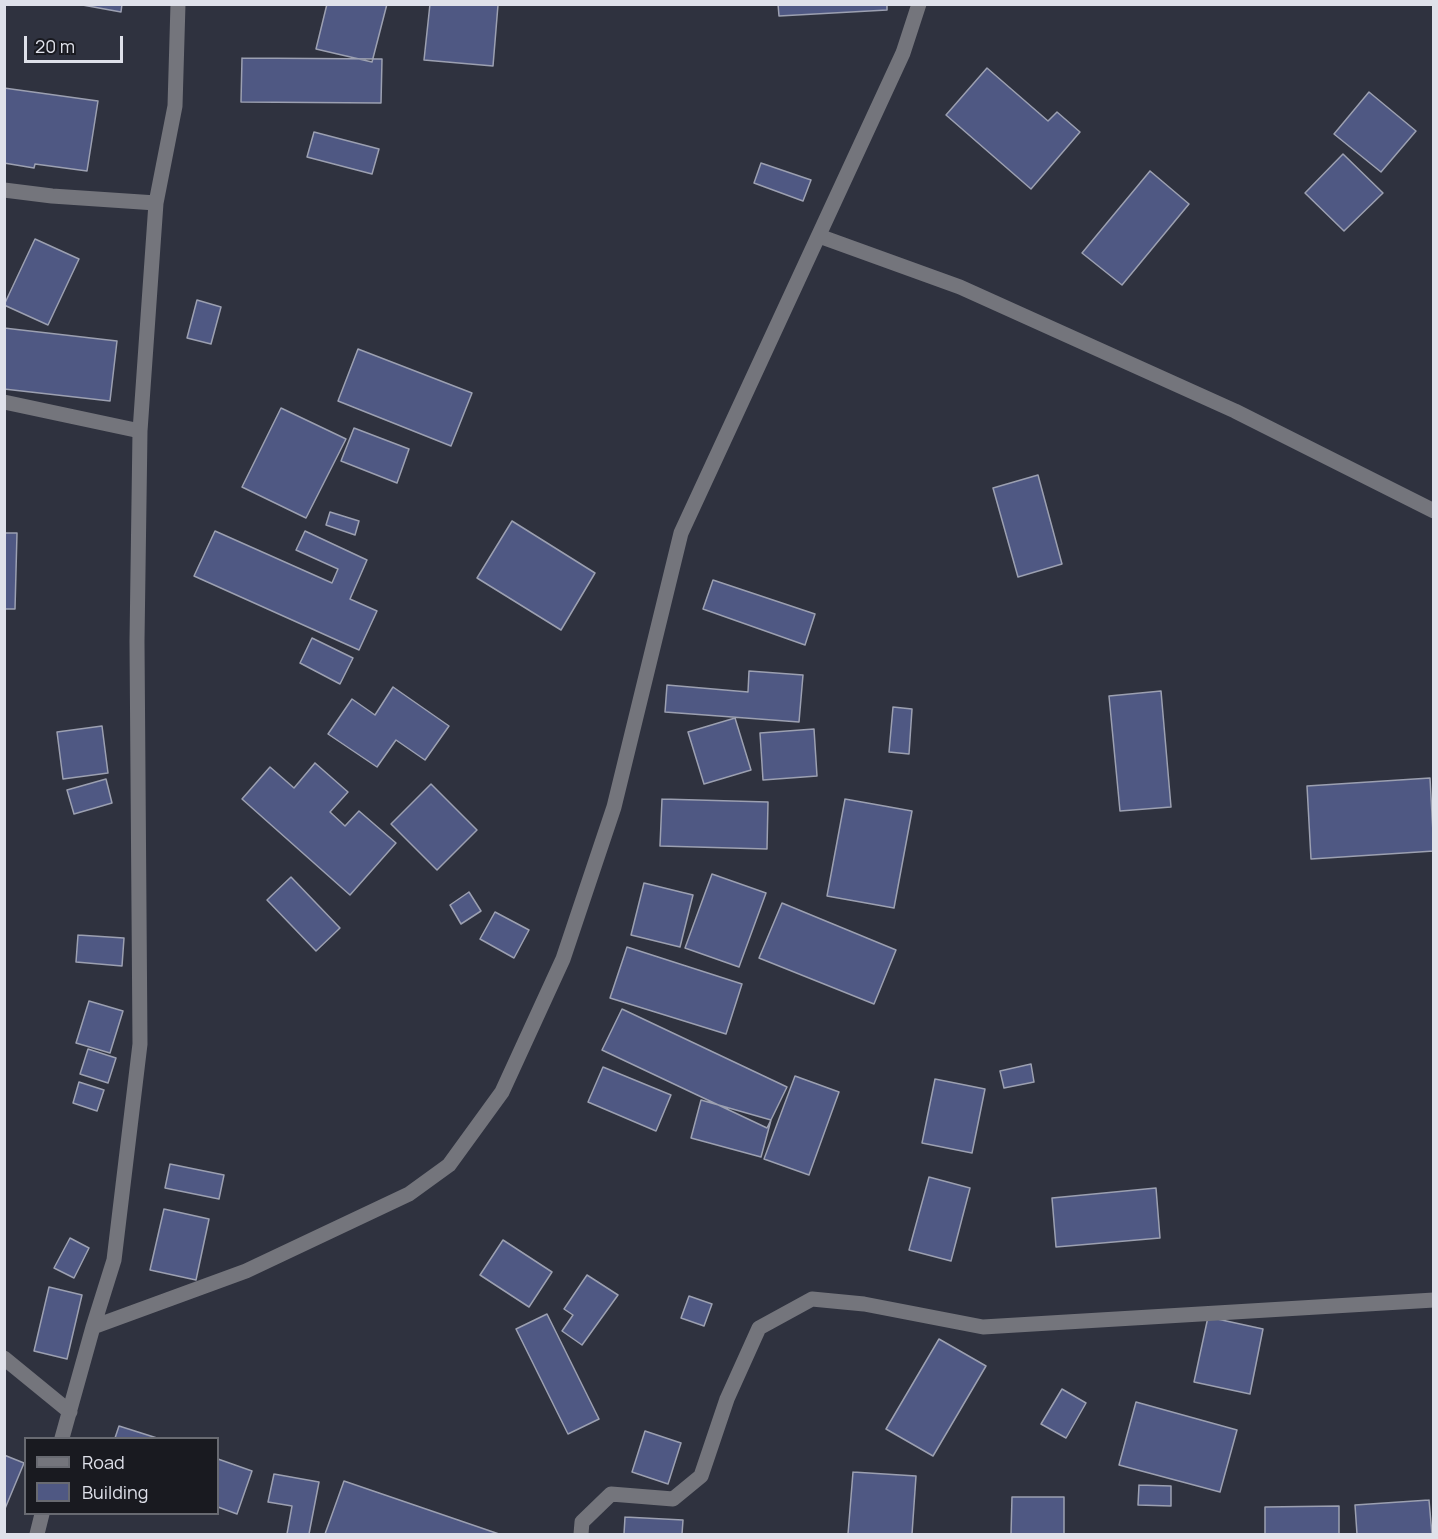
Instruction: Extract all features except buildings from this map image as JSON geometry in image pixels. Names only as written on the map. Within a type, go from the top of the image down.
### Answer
[{"type":"street","points":[[62,1437],[114,1260],[140,1044],[137,641],[140,431],[156,203],[175,106],[178,4]]},
{"type":"street","points":[[93,1327],[246,1271],[409,1194],[449,1165],[501,1092],[563,959],[614,807],[681,533],[903,53],[919,4]]},
{"type":"street","points":[[4,190],[52,196],[156,203]]},
{"type":"street","points":[[819,236],[960,287],[1235,411],[1434,511]]},
{"type":"street","points":[[4,402],[140,431]]},
{"type":"street","points":[[581,1534],[582,1522],[612,1494],[673,1499],[701,1476],[727,1399],[759,1328],[812,1299],[864,1304],[983,1327],[1434,1300]]},
{"type":"street","points":[[4,1358],[70,1412]]},
{"type":"street","points":[[36,1534],[42,1515]]}]
